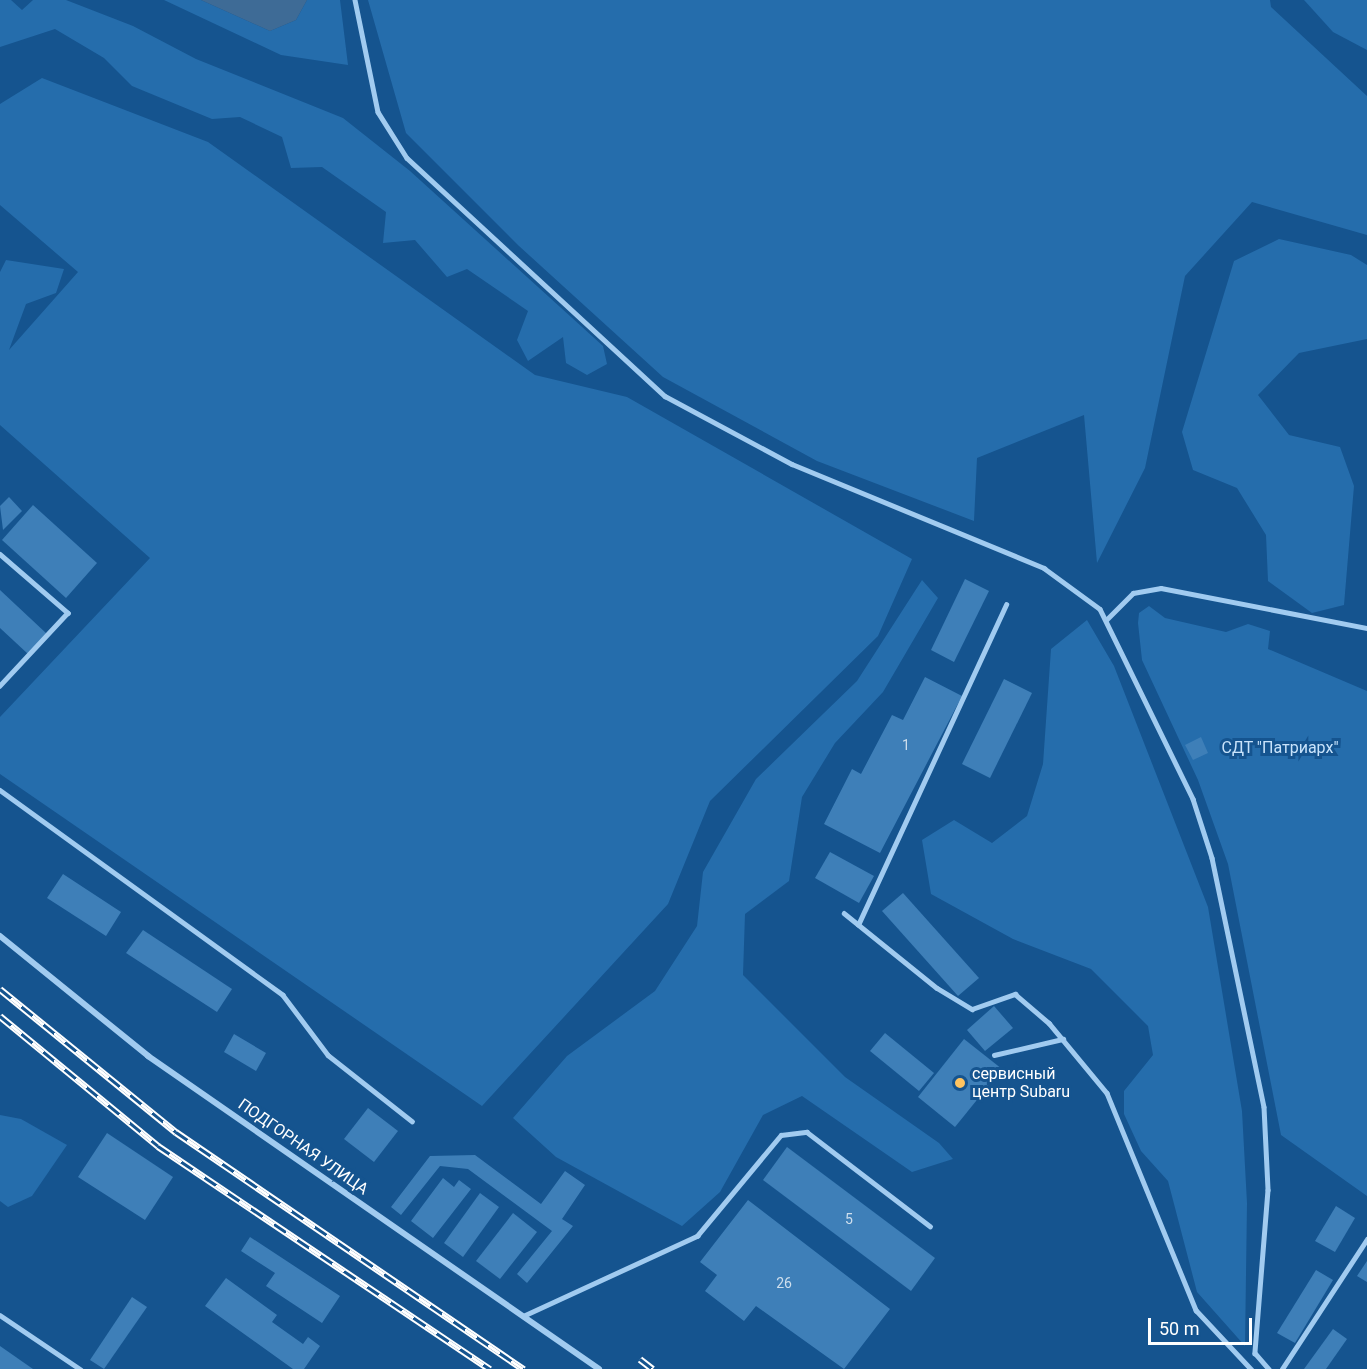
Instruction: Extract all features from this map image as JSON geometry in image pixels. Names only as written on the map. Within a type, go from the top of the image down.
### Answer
[{"type":"street","name":"ПОДГОРНАЯ УЛИЦА","points":[[0,936],[148,1056],[599,1369]]},
{"type":"lane","points":[[355,0],[378,112],[407,158],[665,396],[792,464],[1044,568],[1093,603],[1106,620],[1193,799],[1212,858],[1264,1107],[1268,1190],[1255,1353],[1269,1369]]},
{"type":"lane","points":[[0,554],[69,613],[0,686]]},
{"type":"lane","points":[[1106,620],[1133,594],[1161,588],[1367,628]]},
{"type":"lane","points":[[858,925],[1006,605]]},
{"type":"lane","points":[[0,790],[283,995],[328,1055],[412,1121]]},
{"type":"lane","points":[[844,913],[936,988],[972,1009],[1015,994],[1063,1039],[1107,1093],[1196,1310],[1251,1369]]},
{"type":"lane","points":[[994,1055],[1063,1039]]},
{"type":"lane","points":[[522,1317],[697,1236],[781,1135],[807,1132],[930,1226]]},
{"type":"lane","points":[[1282,1369],[1367,1239]]},
{"type":"lane","points":[[0,1315],[80,1369]]},
{"type":"green space","points":[[0,0],[11,0],[22,10],[33,0],[66,0],[133,26],[196,59],[343,118],[410,171],[603,346],[607,364],[587,375],[566,363],[563,337],[528,361],[517,340],[528,311],[467,269],[447,277],[415,240],[383,243],[386,212],[322,167],[291,168],[282,137],[240,117],[212,119],[132,86],[104,58],[55,29],[0,47]]},
{"type":"green space","points":[[164,0],[201,0],[270,31],[296,20],[307,0],[340,0],[348,65],[281,55]]},
{"type":"green space","points":[[368,0],[1270,0],[1271,7],[1367,96],[1367,235],[1252,202],[1185,276],[1145,468],[1097,563],[1084,415],[977,458],[974,521],[817,461],[663,377],[519,246],[406,133]]},
{"type":"green space","points":[[1304,0],[1367,0],[1367,50],[1333,32]]},
{"type":"green space","points":[[42,78],[208,142],[535,375],[627,397],[912,559],[878,636],[710,801],[668,904],[482,1106],[0,774],[0,717],[150,558],[0,425],[0,272],[6,260],[64,269],[56,293],[26,304],[9,350],[78,272],[0,205],[0,104]]},
{"type":"green space","points":[[1279,239],[1351,255],[1367,265],[1367,339],[1299,353],[1258,395],[1289,435],[1340,447],[1354,486],[1344,605],[1312,613],[1268,581],[1266,535],[1237,488],[1193,470],[1182,432],[1234,261]]},
{"type":"green space","points":[[922,580],[938,598],[883,692],[835,743],[802,797],[789,881],[745,914],[743,975],[845,1077],[939,1143],[953,1159],[912,1172],[802,1096],[763,1115],[720,1192],[682,1226],[556,1157],[513,1118],[567,1056],[655,991],[697,926],[703,872],[756,779],[857,681]]},
{"type":"green space","name":"СДТ \"Патриарх\"","points":[[1149,606],[1165,618],[1226,632],[1248,624],[1270,631],[1268,649],[1367,691],[1367,1196],[1281,1135],[1228,864],[1198,780],[1142,660],[1139,613]]},
{"type":"green space","points":[[1087,620],[1114,666],[1208,907],[1242,1111],[1247,1203],[1245,1346],[1197,1292],[1168,1181],[1141,1151],[1124,1114],[1124,1091],[1153,1055],[1148,1026],[1091,969],[1013,939],[931,894],[922,840],[954,820],[992,843],[1027,816],[1043,764],[1051,649]]},
{"type":"green space","points":[[0,1115],[21,1119],[67,1145],[32,1196],[8,1207],[0,1201]]},
{"type":"shaded area","points":[[201,0],[307,0],[296,20],[270,31]]},
{"type":"building","points":[[9,497],[22,511],[3,530],[0,506]]},
{"type":"building","points":[[33,505],[97,563],[66,598],[2,540]]},
{"type":"building","points":[[965,579],[989,591],[954,662],[931,650]]},
{"type":"building","points":[[0,590],[47,634],[28,654],[0,628]]},
{"type":"building","points":[[925,677],[962,696],[880,853],[824,824],[852,769],[861,774],[892,715],[903,720]]},
{"type":"building","points":[[1004,679],[1032,693],[990,778],[962,764]]},
{"type":"building","points":[[1201,737],[1208,753],[1193,760],[1185,745]]},
{"type":"building","points":[[830,852],[874,876],[859,903],[815,878]]},
{"type":"building","points":[[63,874],[121,912],[106,936],[47,898]]},
{"type":"building","points":[[903,893],[979,978],[958,996],[882,911]]},
{"type":"building","points":[[143,930],[232,989],[217,1012],[126,953]]},
{"type":"building","points":[[994,1006],[1013,1028],[985,1051],[967,1030]]},
{"type":"building","points":[[885,1033],[934,1073],[919,1091],[870,1051]]},
{"type":"building","points":[[234,1034],[266,1053],[256,1071],[224,1052]]},
{"type":"building","name":"сервисный центр Subaru","points":[[964,1039],[1002,1069],[955,1127],[918,1097]]},
{"type":"building","points":[[368,1108],[398,1131],[374,1162],[344,1139]]},
{"type":"building","points":[[107,1133],[173,1177],[145,1220],[78,1177]]},
{"type":"building","points":[[787,1147],[935,1258],[911,1291],[763,1180]]},
{"type":"building","points":[[475,1155],[541,1204],[565,1171],[585,1185],[562,1219],[573,1226],[527,1283],[517,1274],[552,1231],[468,1169],[440,1166],[401,1215],[391,1207],[430,1156]]},
{"type":"building","points":[[443,1178],[454,1187],[459,1180],[471,1189],[433,1238],[411,1221]]},
{"type":"building","points":[[480,1193],[499,1207],[463,1257],[444,1243]]},
{"type":"building","points":[[748,1200],[890,1309],[844,1369],[756,1306],[744,1321],[705,1291],[717,1275],[700,1262]]},
{"type":"building","points":[[1336,1206],[1355,1218],[1335,1252],[1315,1241]]},
{"type":"building","points":[[513,1213],[537,1232],[500,1279],[476,1261]]},
{"type":"building","points":[[250,1237],[340,1296],[322,1323],[266,1286],[275,1273],[241,1251]]},
{"type":"building","points":[[1367,1261],[1367,1282],[1357,1276]]},
{"type":"building","points":[[1316,1270],[1333,1280],[1295,1343],[1277,1333]]},
{"type":"building","points":[[226,1278],[277,1315],[272,1322],[303,1344],[308,1337],[320,1346],[304,1369],[293,1369],[205,1306]]},
{"type":"building","points":[[132,1297],[147,1307],[104,1369],[90,1360]]},
{"type":"building","points":[[1333,1329],[1347,1339],[1326,1369],[1304,1369]]},
{"type":"building","points":[[0,1346],[33,1369],[0,1369]]},
{"type":"railway","points":[[0,989],[176,1132],[524,1369]]},
{"type":"railway","points":[[0,1016],[158,1146],[490,1369]]},
{"type":"railway","points":[[640,1359],[653,1369]]},
{"type":"place","name":"сервисный центр Subaru","points":[[960,1083]]}]
